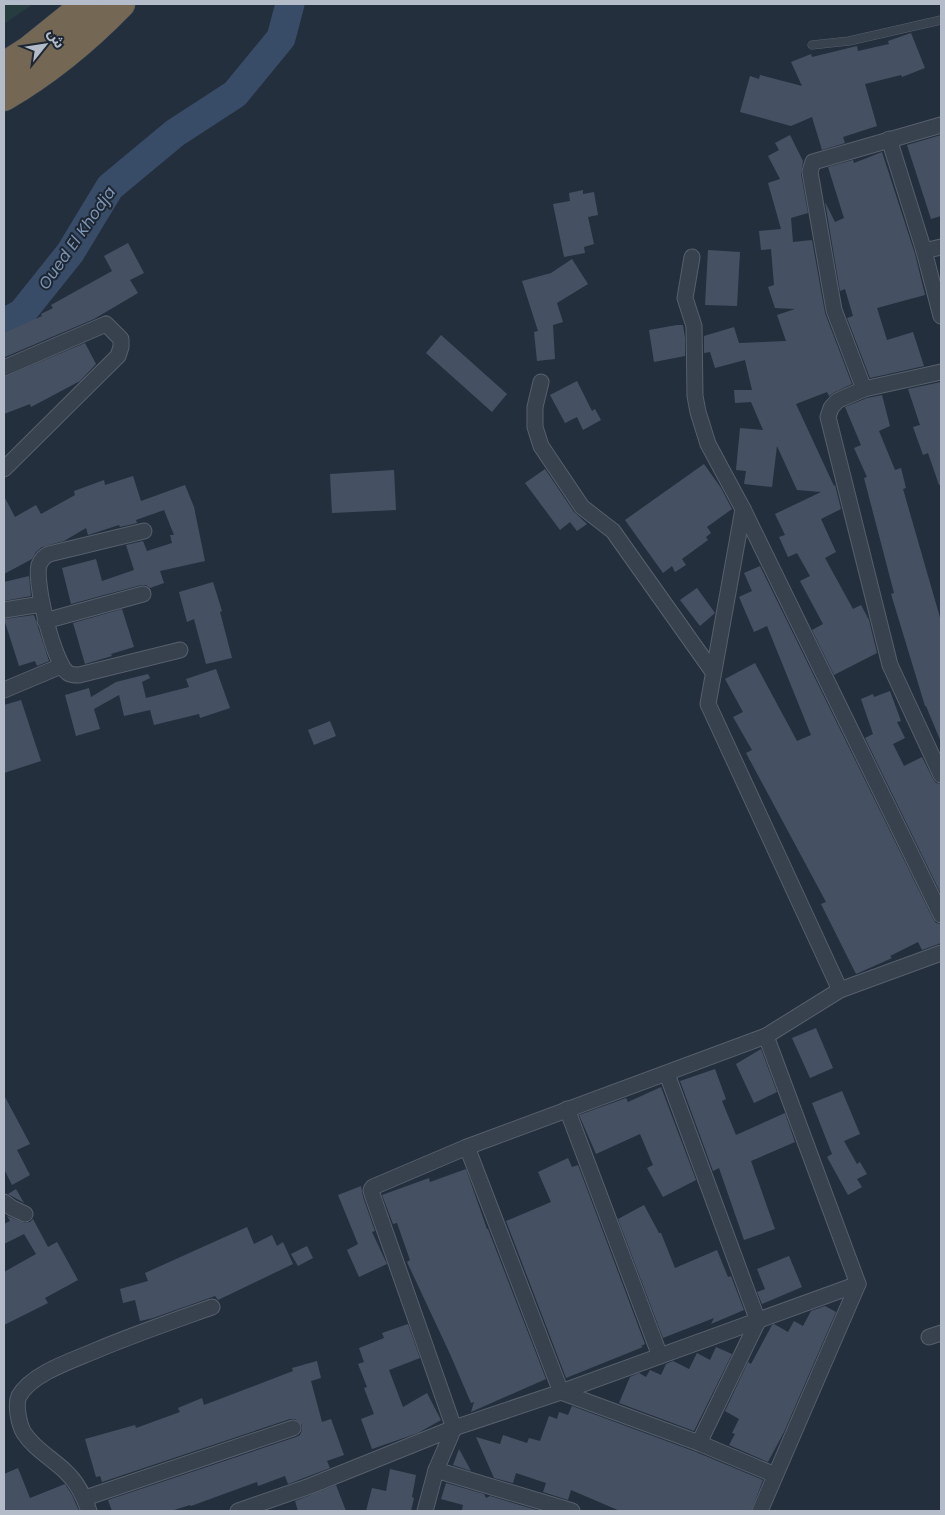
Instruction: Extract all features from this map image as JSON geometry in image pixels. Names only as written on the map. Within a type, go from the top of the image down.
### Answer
[{"type":"highway","points":[[4,66],[35,45],[86,4]]},
{"type":"highway","points":[[4,96],[48,69],[121,4]]},
{"type":"street","points":[[864,389],[834,310],[810,172],[813,162],[941,125]]},
{"type":"street","points":[[889,139],[924,251],[941,316]]},
{"type":"street","points":[[924,251],[941,247]]},
{"type":"street","points":[[692,257],[685,298],[694,326],[695,396],[708,444],[743,509],[941,914]]},
{"type":"street","points":[[4,368],[106,324],[121,339],[122,347],[118,356],[4,469]]},
{"type":"street","points":[[941,372],[864,389],[840,399],[833,404],[829,412],[828,422],[890,665],[941,775]]},
{"type":"street","points":[[541,382],[535,408],[535,427],[541,446],[582,507],[613,531],[713,672]]},
{"type":"street","points":[[743,509],[708,704],[840,990]]},
{"type":"street","points":[[144,531],[49,554],[44,557],[39,566],[45,621],[61,666],[68,673],[79,675],[180,650]]},
{"type":"street","points":[[45,621],[144,594]]},
{"type":"street","points":[[4,610],[42,604]]},
{"type":"street","points":[[4,690],[61,666]]},
{"type":"street","points":[[425,1511],[436,1470],[454,1428],[371,1190],[375,1186],[467,1147],[766,1036],[840,990],[941,953]]},
{"type":"street","points":[[760,1511],[858,1284],[766,1036]]},
{"type":"street","points":[[667,1074],[758,1321],[699,1443]]},
{"type":"street","points":[[567,1109],[660,1356]]},
{"type":"street","points":[[467,1147],[561,1392],[699,1443],[775,1475]]},
{"type":"street","points":[[4,1202],[25,1214]]},
{"type":"street","points":[[238,1511],[310,1486],[454,1428],[561,1392],[858,1284]]},
{"type":"street","points":[[212,1307],[137,1333],[54,1368],[38,1378],[18,1398],[18,1418],[24,1433],[76,1483],[87,1505],[293,1428]]},
{"type":"street","points":[[436,1470],[567,1511]]},
{"type":"lane","points":[[812,46],[849,41],[941,20]]},
{"type":"green space","points":[[4,4],[33,4],[4,24]]},
{"type":"building","points":[[911,33],[925,68],[902,77],[901,75],[865,84],[877,126],[843,137],[845,143],[822,150],[812,117],[791,126],[740,112],[750,76],[759,79],[760,75],[802,86],[791,62],[811,54],[812,57],[857,46],[858,51],[889,44],[888,41]]},
{"type":"building","points":[[790,135],[803,161],[801,174],[808,213],[791,218],[793,242],[812,240],[825,313],[852,384],[829,396],[827,392],[796,404],[835,485],[841,509],[821,519],[836,552],[825,558],[853,609],[861,605],[869,620],[877,653],[834,675],[812,630],[823,624],[800,581],[810,576],[797,553],[788,557],[779,537],[785,535],[775,514],[821,492],[797,490],[777,446],[772,487],[744,484],[746,471],[736,470],[740,428],[763,430],[751,402],[735,403],[734,390],[752,390],[745,360],[715,368],[710,352],[704,353],[704,336],[734,327],[739,343],[786,341],[777,315],[795,309],[775,308],[768,287],[774,285],[771,249],[761,250],[759,231],[781,229],[768,183],[780,179],[768,156],[779,150],[775,143]]},
{"type":"building","points":[[941,135],[941,216],[931,219],[907,145]]},
{"type":"building","points":[[882,152],[915,254],[925,295],[877,308],[887,340],[913,332],[924,366],[870,378],[847,318],[853,316],[845,289],[840,291],[825,202],[835,222],[844,218],[828,167],[853,160],[854,163]]},
{"type":"building","points":[[583,190],[583,194],[594,192],[598,215],[588,217],[594,244],[584,247],[585,253],[564,257],[553,204],[570,201],[569,193]]},
{"type":"building","points":[[128,243],[144,273],[130,280],[138,293],[94,319],[5,357],[4,333],[42,316],[41,314],[53,308],[51,305],[112,271],[104,256]]},
{"type":"building","points":[[708,250],[740,252],[737,306],[705,305]]},
{"type":"building","points":[[572,259],[588,284],[557,303],[563,322],[553,325],[555,359],[537,361],[534,332],[538,331],[522,281],[551,273]]},
{"type":"building","points":[[683,325],[685,356],[654,362],[649,330]]},
{"type":"building","points":[[441,335],[507,394],[492,412],[426,353]]},
{"type":"building","points":[[85,343],[96,364],[80,381],[31,407],[30,404],[4,414],[4,377]]},
{"type":"building","points":[[577,381],[592,411],[595,409],[601,420],[583,430],[577,417],[565,423],[550,395]]},
{"type":"building","points":[[941,382],[941,485],[939,485],[928,453],[923,455],[913,427],[920,425],[908,389]]},
{"type":"building","points":[[882,395],[890,426],[879,431],[895,470],[901,468],[906,488],[903,489],[941,621],[941,742],[925,706],[891,594],[894,593],[864,478],[867,477],[854,448],[861,445],[845,407],[867,398]]},
{"type":"building","points":[[704,464],[721,488],[732,509],[707,527],[711,533],[706,537],[708,540],[682,559],[686,565],[675,572],[672,566],[663,573],[625,520]]},
{"type":"building","points":[[545,469],[574,512],[587,524],[577,531],[570,522],[560,530],[525,483]]},
{"type":"building","points":[[394,470],[396,510],[332,513],[330,474]]},
{"type":"building","points":[[133,476],[141,501],[185,485],[194,507],[205,561],[160,571],[164,583],[150,588],[146,585],[141,585],[71,604],[62,568],[96,559],[102,581],[134,570],[126,545],[143,541],[147,551],[172,543],[170,535],[174,535],[164,510],[136,520],[137,523],[120,527],[119,525],[88,535],[86,528],[64,541],[42,547],[32,559],[4,574],[4,496],[15,517],[36,505],[41,514],[75,495],[74,491],[104,480],[105,485]]},
{"type":"building","points":[[760,566],[933,919],[936,923],[941,924],[941,943],[922,950],[918,942],[890,956],[892,958],[856,974],[821,904],[826,902],[746,753],[752,750],[733,717],[743,712],[725,679],[755,663],[797,741],[811,735],[767,626],[754,632],[739,597],[752,591],[744,573]]},
{"type":"building","points":[[29,576],[31,596],[4,601],[4,582]]},
{"type":"building","points":[[213,582],[222,611],[220,612],[232,658],[206,664],[194,619],[187,622],[179,592]]},
{"type":"building","points":[[697,588],[715,613],[700,626],[680,600]]},
{"type":"building","points":[[122,609],[134,647],[85,664],[73,623]]},
{"type":"building","points":[[34,615],[49,661],[37,666],[35,661],[19,666],[4,619]]},
{"type":"building","points":[[216,669],[230,708],[200,718],[199,714],[154,725],[150,710],[124,716],[119,695],[94,709],[100,729],[76,736],[65,695],[89,688],[91,697],[116,682],[148,674],[150,678],[142,682],[146,698],[189,687],[186,679]]},
{"type":"building","points":[[890,691],[901,721],[897,722],[905,738],[893,744],[904,766],[922,757],[933,779],[936,783],[941,784],[941,894],[865,738],[873,734],[861,699],[873,694],[874,697]]},
{"type":"building","points":[[21,700],[41,761],[4,773],[4,705]]},
{"type":"building","points":[[330,721],[336,736],[314,745],[308,730]]},
{"type":"building","points":[[816,1028],[833,1068],[810,1078],[792,1038]]},
{"type":"building","points":[[761,1049],[777,1092],[754,1103],[736,1064]]},
{"type":"building","points":[[715,1069],[726,1099],[722,1101],[736,1135],[785,1113],[795,1142],[751,1161],[775,1229],[744,1240],[719,1168],[713,1171],[680,1081]]},
{"type":"building","points":[[661,1087],[696,1180],[663,1197],[647,1168],[653,1165],[640,1134],[596,1154],[579,1115],[626,1098],[628,1102]]},
{"type":"building","points":[[842,1091],[860,1134],[844,1141],[857,1164],[860,1162],[867,1174],[857,1179],[862,1187],[848,1195],[827,1157],[832,1154],[812,1103]]},
{"type":"building","points":[[4,1095],[30,1144],[17,1150],[30,1175],[12,1185],[4,1169]]},
{"type":"building","points":[[568,1158],[572,1167],[578,1165],[645,1344],[641,1346],[643,1347],[566,1378],[506,1221],[551,1202],[538,1172]]},
{"type":"building","points":[[466,1169],[487,1229],[546,1379],[471,1412],[474,1402],[471,1403],[407,1262],[410,1260],[397,1223],[393,1224],[382,1195],[429,1178],[430,1182]]},
{"type":"building","points":[[361,1186],[375,1231],[372,1232],[387,1264],[359,1277],[347,1250],[358,1244],[338,1195]]},
{"type":"building","points":[[16,1189],[24,1203],[8,1194]]},
{"type":"building","points":[[644,1205],[659,1233],[661,1233],[675,1268],[717,1250],[728,1277],[731,1276],[744,1310],[711,1324],[714,1318],[663,1338],[618,1219]]},
{"type":"building","points":[[7,1216],[25,1223],[33,1219],[48,1247],[57,1242],[78,1280],[45,1298],[48,1303],[4,1325],[4,1272],[36,1254],[24,1234],[4,1244],[4,1224],[10,1221]]},
{"type":"building","points":[[247,1227],[254,1244],[272,1235],[277,1246],[283,1242],[293,1264],[218,1300],[215,1296],[140,1321],[135,1300],[123,1303],[120,1289],[148,1281],[145,1273]]},
{"type":"building","points":[[307,1246],[313,1258],[298,1266],[291,1254]]},
{"type":"building","points":[[789,1256],[802,1287],[762,1304],[757,1292],[765,1289],[757,1269]]},
{"type":"building","points":[[825,1306],[836,1312],[784,1432],[768,1462],[729,1445],[735,1434],[732,1433],[739,1419],[725,1411],[748,1362],[751,1364],[772,1325],[774,1324],[788,1332],[794,1321],[803,1326],[811,1311]]},
{"type":"building","points":[[408,1324],[420,1358],[389,1370],[403,1407],[427,1393],[441,1420],[418,1433],[372,1449],[361,1419],[374,1414],[364,1388],[367,1387],[358,1364],[364,1362],[359,1348],[384,1338],[382,1333]]},
{"type":"building","points":[[716,1347],[732,1354],[694,1431],[619,1403],[630,1377],[639,1373],[646,1377],[650,1370],[661,1375],[666,1364],[673,1361],[689,1369],[697,1353],[710,1360]]},
{"type":"building","points":[[317,1361],[321,1378],[311,1381],[322,1422],[331,1419],[344,1455],[327,1461],[330,1468],[288,1484],[285,1476],[258,1486],[257,1482],[191,1506],[171,1511],[112,1511],[108,1500],[296,1437],[300,1435],[302,1425],[295,1419],[290,1419],[102,1482],[100,1476],[96,1477],[85,1439],[135,1425],[136,1428],[180,1412],[178,1408],[202,1398],[204,1405],[293,1371],[292,1368]]},
{"type":"building","points":[[572,1406],[696,1452],[763,1480],[751,1511],[620,1511],[571,1490],[568,1500],[543,1492],[546,1483],[516,1473],[513,1483],[494,1478],[476,1437],[500,1444],[503,1435],[527,1443],[529,1438],[540,1441],[549,1416],[557,1419],[559,1412],[568,1415]]},
{"type":"building","points":[[459,1449],[471,1471],[453,1465]]},
{"type":"building","points":[[18,1468],[30,1498],[65,1484],[79,1511],[4,1511],[4,1474]]},
{"type":"building","points":[[390,1469],[416,1475],[411,1511],[366,1511],[372,1488],[386,1491]]},
{"type":"building","points":[[446,1483],[484,1494],[486,1498],[490,1496],[540,1511],[458,1511],[462,1510],[463,1505],[441,1499]]},
{"type":"building","points":[[336,1485],[346,1511],[298,1511],[295,1501]]},
{"type":"waterway","name":"Oued El Khodja","points":[[4,323],[22,313],[70,253],[110,187],[175,133],[235,94],[281,38],[290,4]]}]
